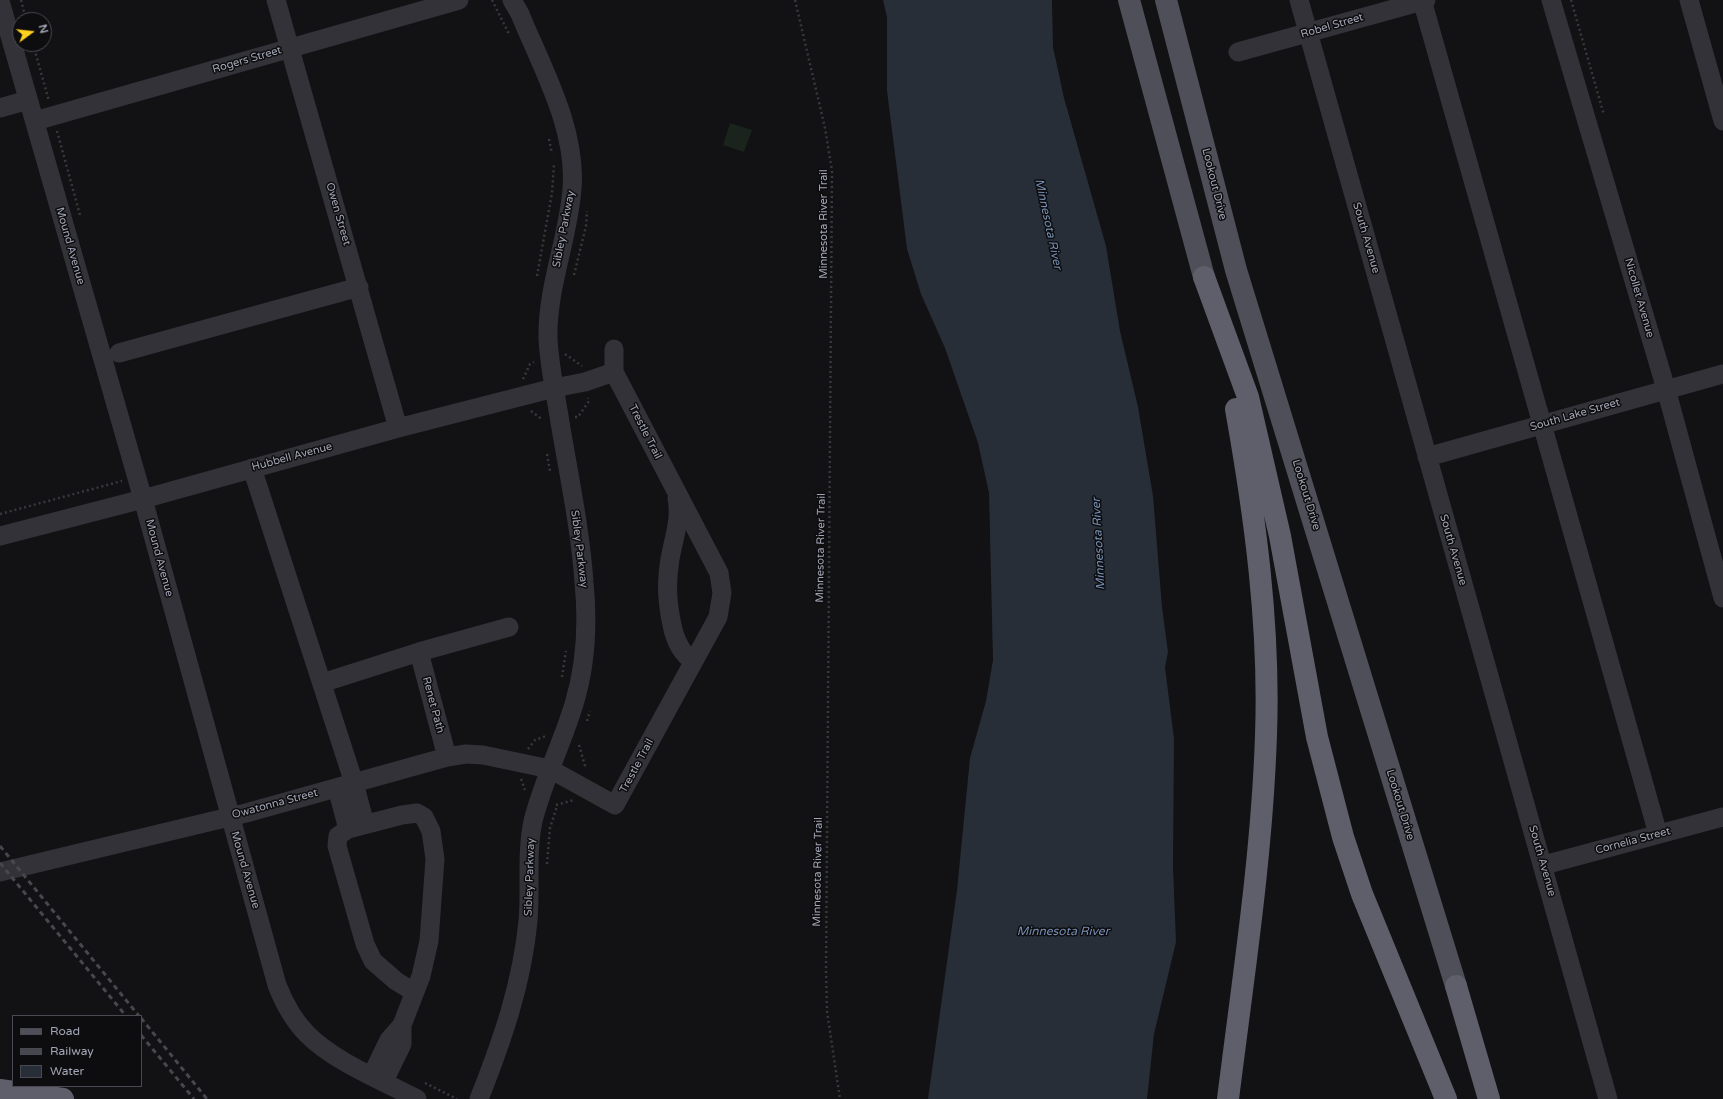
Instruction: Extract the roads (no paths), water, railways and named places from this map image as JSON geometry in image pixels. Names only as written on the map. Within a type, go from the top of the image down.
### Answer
[{"type":"highway","points":[[1204,277],[1236,405],[1248,471],[1262,603],[1266,668],[1266,733],[1263,798],[1255,881],[1228,1099]]},
{"type":"highway","points":[[1204,277],[1248,397],[1280,536],[1317,737],[1343,837],[1362,894],[1446,1099]]},
{"type":"highway","points":[[1456,986],[1484,1099]]},
{"type":"highway","points":[[1456,986],[1489,1099]]},
{"type":"highway","points":[[0,1090],[63,1099]]},
{"type":"main road","points":[[1129,0],[1204,277]]},
{"type":"main road","name":"Lookout Drive","points":[[1166,0],[1236,270],[1456,986]]},
{"type":"street","name":"Owen Street","points":[[276,0],[291,47],[398,428]]},
{"type":"street","name":"Rogers Street","points":[[34,121],[459,0]]},
{"type":"street","name":"Sibley Parkway","points":[[478,1099],[502,1040],[517,985],[524,952],[528,921],[530,840],[534,818],[574,704],[586,644],[583,567],[554,388],[548,341],[548,314],[551,291],[570,209],[573,188],[572,166],[565,124],[520,14],[512,0]]},
{"type":"street","name":"South Avenue","points":[[1299,0],[1427,457],[1544,865],[1608,1099]]},
{"type":"street","name":"Robel Street","points":[[1238,52],[1424,0]]},
{"type":"street","points":[[1424,0],[1541,425],[1658,834]]},
{"type":"street","name":"Nicollet Avenue","points":[[1551,0],[1666,389],[1723,598]]},
{"type":"street","points":[[1689,0],[1723,122]]},
{"type":"street","name":"Mound Avenue","points":[[0,1],[143,499],[277,985],[286,1006],[307,1034],[322,1047],[417,1099]]},
{"type":"street","points":[[0,108],[28,100]]},
{"type":"street","points":[[119,353],[359,286]]},
{"type":"street","points":[[614,349],[614,372]]},
{"type":"street","name":"Hubbell Avenue","points":[[0,536],[143,499],[398,428],[554,388],[585,382],[614,372]]},
{"type":"street","name":"Trestle Trail","points":[[550,769],[615,805],[718,617],[722,594],[719,573],[614,372]]},
{"type":"street","name":"South Lake Street","points":[[1427,457],[1723,374]]},
{"type":"street","points":[[252,468],[322,683],[356,827]]},
{"type":"street","name":"Trestle Trail","points":[[675,491],[679,515],[670,560],[666,598],[676,637],[683,654],[693,661]]},
{"type":"street","points":[[322,683],[419,652],[509,627]]},
{"type":"street","name":"Renet Path","points":[[419,652],[447,757]]},
{"type":"street","name":"Owatonna Street","points":[[0,872],[230,817],[447,757],[466,754],[483,755],[502,760],[523,762],[550,769]]},
{"type":"street","points":[[378,1078],[389,1040],[402,1025],[421,976],[428,941],[435,859],[431,831],[424,817],[417,813],[402,815],[356,827],[338,836],[337,846],[365,944],[373,961],[396,981],[414,992]]},
{"type":"street","name":"Cornelia Street","points":[[1544,865],[1723,817]]},
{"type":"water","name":"Minnesota River","points":[[883,0],[1052,0],[1053,47],[1064,98],[1106,246],[1120,331],[1138,407],[1153,496],[1162,607],[1168,652],[1165,667],[1174,739],[1173,867],[1176,942],[1154,1034],[1147,1099],[928,1099],[957,890],[970,758],[986,701],[993,660],[989,493],[978,443],[945,348],[921,294],[907,249],[887,91],[887,17]]},
{"type":"railway","points":[[0,846],[138,1015]]},
{"type":"railway","points":[[0,863],[125,1015]]},
{"type":"railway","points":[[142,1019],[207,1099]]},
{"type":"railway","points":[[142,1036],[194,1099]]}]
